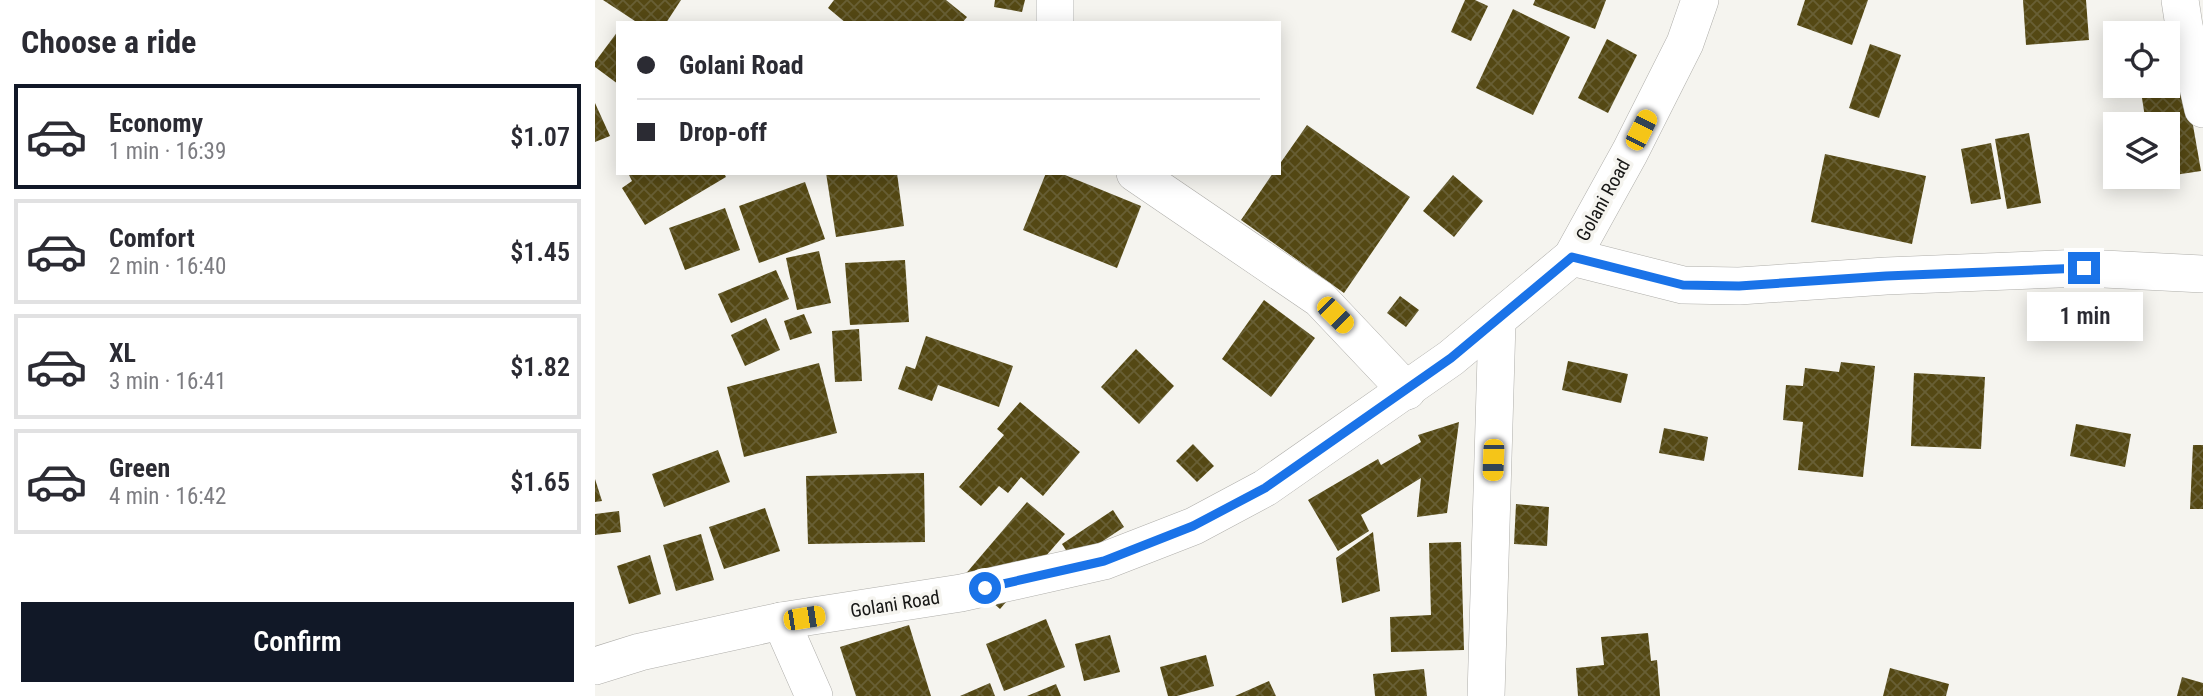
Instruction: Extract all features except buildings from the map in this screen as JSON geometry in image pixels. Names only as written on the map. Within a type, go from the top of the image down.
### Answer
[{"type":"street","points":[[1055,0],[1055,21]]},
{"type":"street","name":"Golani Road","points":[[595,666],[640,652],[781,621],[961,593],[1104,561],[1193,526],[1265,488],[1407,391],[1497,322],[1572,257],[1630,152],[1685,43],[1700,0]]},
{"type":"street","points":[[2180,0],[2203,109]]},
{"type":"street","points":[[1138,175],[1320,299],[1407,391]]},
{"type":"street","points":[[1572,257],[1683,285],[1739,286],[1886,276],[2084,268],[2203,274]]},
{"type":"street","points":[[1486,696],[1497,322]]},
{"type":"street","points":[[781,621],[814,696]]},
{"type":"route","points":[[985,588],[1104,561],[1193,526],[1265,488],[1451,358],[1572,257],[1683,285],[1739,286],[1886,276],[2084,268]]}]
